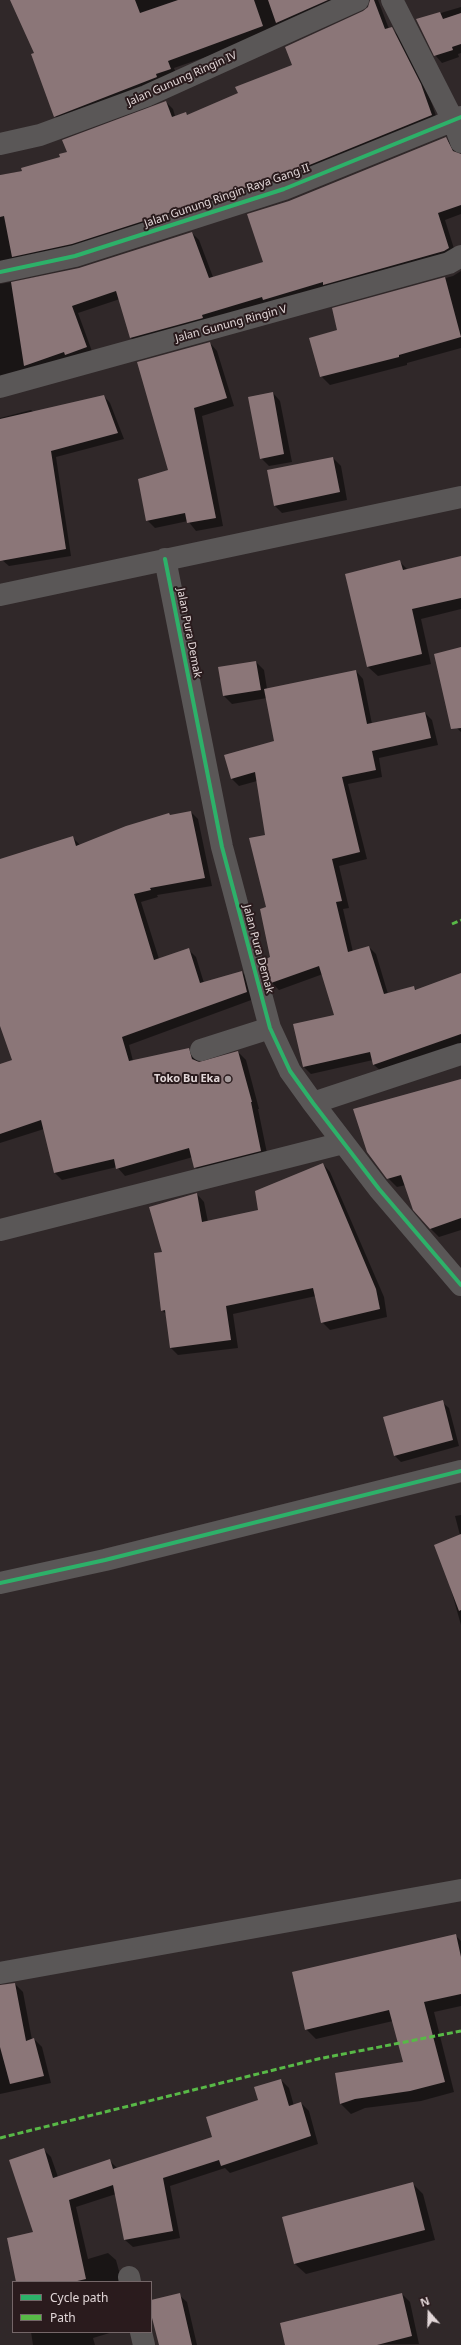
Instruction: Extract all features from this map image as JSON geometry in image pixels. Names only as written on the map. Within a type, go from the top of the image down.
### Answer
[{"type":"street","name":"Jalan Gunung Ringin IV","points":[[0,144],[40,135],[146,96],[358,0]]},
{"type":"street","points":[[392,0],[457,118],[461,142]]},
{"type":"street","name":"Jalan Gunung Ringin Raya Gang II","points":[[0,272],[75,256],[284,189],[457,118]]},
{"type":"street","name":"Jalan Gunung Ringin V","points":[[0,388],[450,263],[461,256]]},
{"type":"street","points":[[0,595],[461,497]]},
{"type":"street","name":"Jalan Pura Demak","points":[[165,559],[222,847],[270,1028],[290,1071],[313,1104],[379,1190],[461,1285]]},
{"type":"street","points":[[201,1050],[270,1028]]},
{"type":"street","points":[[313,1104],[461,1054]]},
{"type":"street","points":[[0,1230],[343,1142]]},
{"type":"street","points":[[0,1583],[105,1560],[461,1470]]},
{"type":"street","points":[[0,1973],[461,1890]]},
{"type":"street","points":[[141,2333],[144,2345]]},
{"type":"building","points":[[10,0],[135,0],[140,13],[178,0],[254,0],[263,26],[168,61],[171,69],[156,74],[157,77],[54,117],[31,54],[34,53]]},
{"type":"building","points":[[268,0],[328,0],[276,23]]},
{"type":"building","points":[[370,0],[374,0],[385,29],[392,27],[421,84],[432,115],[280,177],[72,244],[12,257],[4,216],[0,217],[0,175],[22,171],[21,168],[60,157],[59,154],[67,152],[62,140],[166,101],[172,117],[186,112],[187,115],[238,93],[235,87],[292,65],[285,47],[363,11],[368,7]]},
{"type":"building","points":[[440,12],[443,19],[461,13],[461,44],[452,47],[453,50],[434,56],[416,19]]},
{"type":"building","points":[[446,137],[453,151],[461,154],[461,205],[438,213],[449,248],[444,251],[323,285],[323,282],[263,300],[262,297],[202,315],[203,318],[130,338],[116,291],[72,306],[87,347],[65,355],[64,352],[24,366],[11,282],[79,268],[192,232],[209,278],[263,262],[247,214],[289,201]]},
{"type":"building","points":[[445,277],[461,337],[399,355],[399,357],[320,377],[309,338],[337,330],[332,308]]},
{"type":"building","points":[[210,342],[227,398],[194,408],[216,518],[187,523],[185,513],[146,521],[138,479],[168,470],[137,362]]},
{"type":"building","points":[[273,392],[284,454],[260,459],[248,397]]},
{"type":"building","points":[[104,395],[118,433],[51,451],[66,549],[0,561],[0,419]]},
{"type":"building","points":[[333,457],[340,492],[274,506],[267,470]]},
{"type":"building","points":[[461,556],[461,598],[412,609],[422,654],[367,667],[345,574],[400,560],[403,570]]},
{"type":"building","points":[[461,647],[461,728],[451,729],[434,654]]},
{"type":"building","points":[[256,661],[261,690],[223,696],[218,667]]},
{"type":"building","points":[[356,670],[367,724],[425,712],[431,738],[372,751],[376,770],[342,777],[360,852],[332,859],[342,901],[336,902],[348,952],[369,946],[384,994],[414,986],[415,990],[461,973],[461,1034],[373,1065],[370,1052],[303,1067],[293,1024],[334,1015],[319,966],[271,983],[266,964],[268,963],[266,959],[270,957],[260,909],[266,907],[249,838],[265,835],[255,772],[231,779],[224,755],[274,741],[264,689]]},
{"type":"building","points":[[191,811],[205,878],[150,888],[151,890],[134,894],[154,960],[189,948],[200,983],[242,971],[247,992],[122,1037],[129,1061],[189,1048],[192,1059],[199,1062],[238,1051],[252,1102],[261,1151],[194,1168],[189,1148],[116,1169],[114,1159],[54,1173],[41,1120],[0,1134],[0,1064],[12,1060],[0,1026],[0,859],[73,836],[76,846],[126,826],[169,813],[170,815]]},
{"type":"building","points":[[461,1079],[461,1218],[430,1229],[413,1210],[401,1175],[387,1179],[367,1152],[353,1109]]},
{"type":"building","points":[[323,1163],[376,1289],[380,1309],[321,1323],[313,1288],[226,1306],[231,1340],[170,1348],[165,1310],[161,1311],[154,1253],[162,1252],[149,1207],[197,1193],[202,1222],[258,1210],[255,1191]]},
{"type":"building","points":[[443,1400],[453,1440],[394,1456],[383,1417]]},
{"type":"building","points":[[461,1534],[461,1610],[459,1611],[434,1545]]},
{"type":"building","points":[[456,1934],[461,1957],[461,1994],[424,2002],[445,2082],[410,2091],[355,2099],[340,2104],[335,2073],[403,2062],[389,2010],[305,2030],[292,1972]]},
{"type":"building","points":[[15,1983],[26,2041],[34,2038],[44,2076],[10,2084],[0,2047],[0,1985]]},
{"type":"building","points":[[281,2079],[289,2106],[301,2102],[311,2136],[221,2166],[219,2160],[163,2178],[173,2231],[124,2240],[113,2185],[69,2200],[86,2279],[77,2281],[16,2281],[7,2238],[33,2232],[9,2160],[44,2148],[53,2178],[110,2159],[113,2169],[212,2137],[206,2117],[258,2100],[254,2087]]},
{"type":"building","points":[[413,2182],[425,2230],[294,2264],[282,2217]]},
{"type":"building","points":[[180,2293],[192,2345],[159,2345],[152,2318],[152,2300]]},
{"type":"building","points":[[402,2293],[412,2336],[377,2345],[285,2345],[280,2323]]},
{"type":"marked path","points":[[452,924],[461,920]]},
{"type":"marked path","points":[[0,2138],[318,2059],[461,2031]]},
{"type":"cycle path","points":[[0,272],[75,256],[284,189],[461,117]]},
{"type":"cycle path","points":[[165,559],[222,847],[270,1028],[290,1071],[313,1103],[379,1189],[461,1285]]},
{"type":"cycle path","points":[[0,1583],[105,1560],[461,1471]]},
{"type":"place","name":"Toko Bu Eka","points":[[228,1079]]}]
